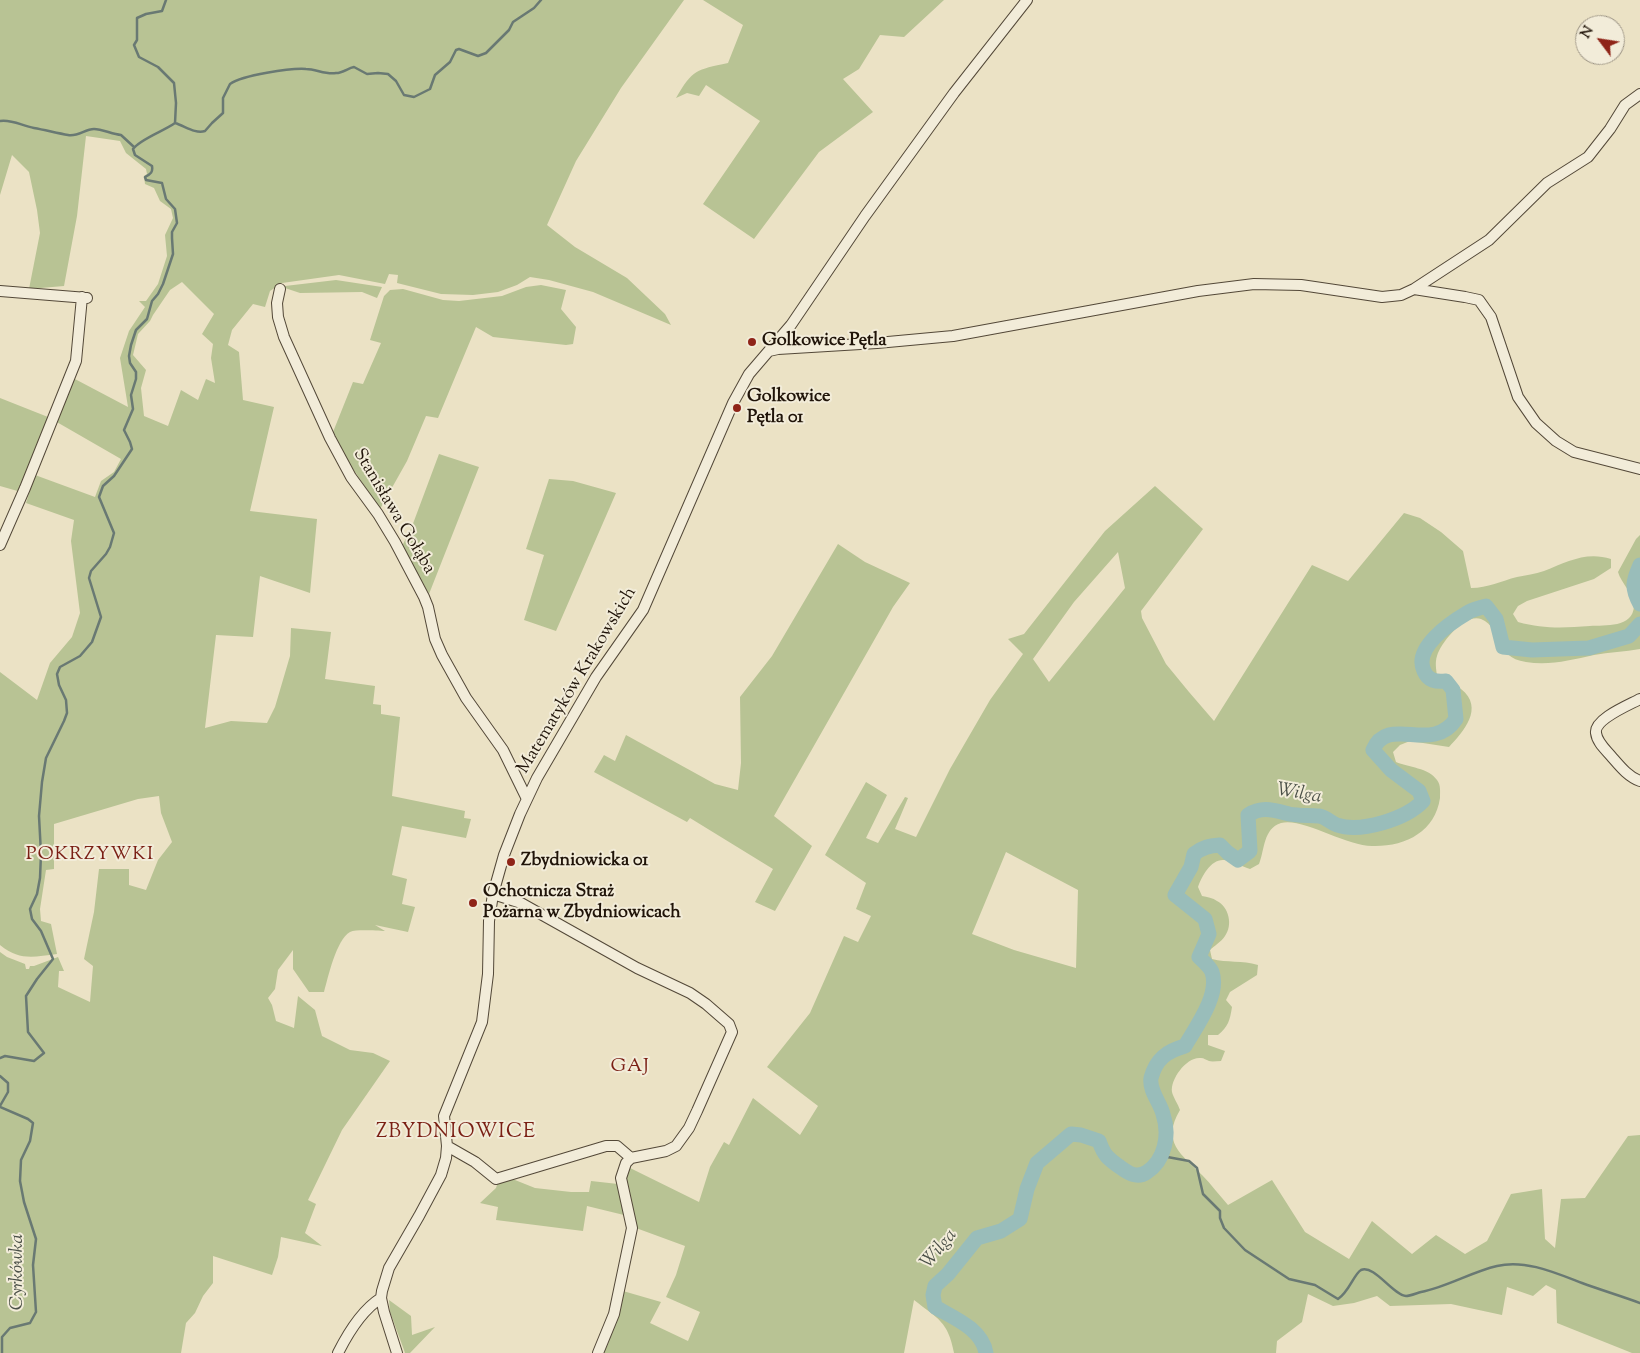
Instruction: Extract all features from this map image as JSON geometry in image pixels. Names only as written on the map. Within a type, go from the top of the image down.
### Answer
[{"type":"street","name":"Matematyków Krakowskich","points":[[381,1298],[389,1268],[441,1174],[446,1158],[447,1146],[444,1116],[482,1022],[488,982],[489,920],[492,894],[504,855],[537,778],[596,677],[643,610],[735,399],[749,374],[795,320],[865,216],[960,84],[1027,0]]},
{"type":"street","points":[[769,351],[778,348],[953,336],[1198,291],[1254,284],[1301,285],[1382,296],[1401,295],[1414,289],[1489,240],[1548,183],[1588,157],[1625,105],[1640,94]]},
{"type":"street","name":"Stanisława Gołąba","points":[[280,289],[277,303],[278,317],[284,337],[330,438],[351,477],[378,514],[416,579],[428,607],[435,639],[442,655],[466,698],[503,750],[527,799]]},
{"type":"street","points":[[1414,289],[1480,300],[1491,317],[1518,397],[1536,423],[1556,442],[1574,452],[1640,469]]},
{"type":"street","points":[[0,291],[84,298],[76,361],[0,545]]},
{"type":"street","points":[[1640,699],[1601,721],[1596,728],[1596,735],[1601,744],[1623,770],[1640,781]]},
{"type":"street","points":[[492,894],[521,903],[637,968],[690,993],[729,1024],[732,1032],[689,1128],[676,1146],[666,1151],[631,1158],[626,1163],[621,1178],[632,1228],[614,1314],[598,1353]]},
{"type":"street","points":[[447,1146],[476,1162],[496,1179],[606,1146],[617,1146],[631,1158]]},
{"type":"street","points":[[338,1353],[370,1305],[381,1298],[397,1353]]},
{"type":"green space","points":[[0,0],[684,0],[621,88],[576,161],[547,225],[575,247],[627,278],[665,314],[671,325],[593,292],[549,280],[530,277],[517,285],[498,292],[473,295],[441,294],[397,283],[398,275],[389,274],[385,284],[339,275],[282,283],[270,291],[265,307],[253,304],[232,330],[228,345],[239,352],[243,400],[274,407],[250,511],[317,519],[310,593],[260,576],[253,637],[216,635],[205,728],[231,721],[267,723],[275,707],[290,656],[291,628],[331,632],[325,679],[375,686],[373,704],[381,705],[381,714],[400,717],[392,796],[465,811],[464,818],[471,819],[466,838],[402,826],[392,875],[407,879],[402,904],[415,907],[408,932],[375,925],[385,931],[362,930],[350,932],[345,936],[337,951],[324,992],[309,992],[293,969],[293,950],[278,970],[275,989],[268,998],[276,1021],[294,1028],[298,996],[315,1010],[322,1036],[350,1050],[373,1053],[390,1061],[342,1130],[308,1200],[316,1204],[305,1233],[322,1246],[281,1237],[278,1257],[272,1275],[213,1256],[213,1283],[203,1296],[195,1313],[186,1323],[181,1353],[0,1353],[0,952],[25,964],[26,969],[58,957],[64,971],[59,971],[58,987],[90,1002],[93,966],[84,959],[94,912],[99,869],[129,869],[129,885],[146,890],[158,860],[172,842],[161,813],[159,796],[138,799],[54,824],[54,869],[46,870],[40,909],[41,921],[51,924],[57,954],[34,957],[20,956],[0,945],[0,672],[37,700],[50,663],[72,637],[80,613],[71,541],[74,520],[26,503],[35,475],[95,497],[101,481],[114,472],[121,459],[55,421],[73,378],[128,407],[120,358],[129,331],[145,307],[139,301],[146,301],[158,284],[167,256],[165,235],[173,218],[171,209],[160,201],[154,188],[145,184],[144,176],[147,174],[146,169],[126,153],[120,141],[86,136],[77,216],[64,286],[29,289],[40,233],[29,172],[12,155],[0,195]],"holes":[[[182,282],[214,314],[202,334],[213,344],[211,358],[215,383],[206,379],[198,400],[181,390],[168,426],[144,416],[141,388],[146,370],[133,355],[138,334],[150,321],[170,290]]]},
{"type":"green space","points":[[703,0],[944,0],[904,37],[880,35],[859,69],[843,79],[873,112],[819,152],[754,239],[703,204],[760,121],[706,85],[699,96],[687,93],[676,98],[687,81],[696,72],[728,63],[743,25]]},
{"type":"green space","points":[[336,280],[382,287],[377,298],[362,292],[300,293],[285,288],[285,286]]},
{"type":"green space","points":[[541,285],[566,290],[561,309],[576,327],[573,344],[566,345],[493,337],[476,327],[438,418],[426,416],[407,461],[380,509],[345,457],[333,432],[353,382],[363,384],[381,343],[370,340],[384,296],[390,290],[403,289],[443,300],[459,301],[502,296],[526,287]]},
{"type":"green space","points":[[0,398],[48,417],[21,492],[0,486]]},
{"type":"green space","points":[[439,454],[479,467],[429,594],[402,546],[411,529]]},
{"type":"green space","points":[[549,479],[573,481],[616,493],[556,631],[524,620],[544,555],[526,549]]},
{"type":"green space","points":[[1155,486],[1203,529],[1141,611],[1142,618],[1166,664],[1214,721],[1312,565],[1348,581],[1404,513],[1420,518],[1441,532],[1463,551],[1471,588],[1489,586],[1541,572],[1585,557],[1593,556],[1611,559],[1611,568],[1594,579],[1527,601],[1518,606],[1513,614],[1518,622],[1545,627],[1610,625],[1624,622],[1629,618],[1634,606],[1630,593],[1618,572],[1640,535],[1640,649],[1552,663],[1526,662],[1508,655],[1493,629],[1481,619],[1475,618],[1461,624],[1443,643],[1436,658],[1437,675],[1461,689],[1468,696],[1471,712],[1465,727],[1449,747],[1410,741],[1400,745],[1393,752],[1396,762],[1429,773],[1439,784],[1440,798],[1437,810],[1432,820],[1416,835],[1396,844],[1372,846],[1350,842],[1300,824],[1281,823],[1275,826],[1268,835],[1259,864],[1250,869],[1230,861],[1219,860],[1211,865],[1198,887],[1202,896],[1215,900],[1224,907],[1229,922],[1225,936],[1210,950],[1212,959],[1258,965],[1257,975],[1230,992],[1226,1000],[1232,1007],[1228,1023],[1218,1035],[1208,1035],[1208,1045],[1225,1051],[1221,1061],[1196,1058],[1180,1069],[1172,1087],[1173,1096],[1180,1110],[1172,1131],[1176,1147],[1181,1154],[1228,1205],[1272,1180],[1305,1232],[1349,1259],[1372,1221],[1412,1254],[1436,1235],[1465,1254],[1487,1241],[1511,1194],[1542,1189],[1545,1239],[1555,1248],[1561,1199],[1585,1198],[1628,1136],[1640,1135],[1640,1353],[1632,1353],[1557,1323],[1556,1290],[1546,1285],[1533,1296],[1507,1287],[1502,1315],[1451,1304],[1390,1306],[1377,1296],[1354,1303],[1333,1306],[1308,1294],[1302,1322],[1277,1341],[1276,1353],[954,1353],[952,1342],[945,1327],[936,1317],[914,1300],[904,1353],[603,1353],[608,1344],[623,1291],[661,1302],[650,1323],[688,1341],[700,1312],[666,1297],[676,1275],[685,1246],[636,1228],[624,1182],[628,1167],[699,1202],[710,1167],[724,1142],[729,1145],[753,1098],[800,1135],[818,1106],[767,1067],[810,1013],[844,936],[858,942],[871,916],[856,909],[866,883],[825,855],[866,782],[887,795],[866,838],[878,843],[905,797],[908,798],[895,829],[916,837],[950,769],[990,700],[1023,654],[1008,639],[1024,634],[1105,531]],"holes":[[[1118,552],[1125,588],[1049,682],[1033,659],[1074,602]],[[1006,852],[1078,890],[1076,968],[1014,950],[972,934]]]},
{"type":"green space","points":[[838,544],[865,562],[910,583],[893,607],[774,816],[812,846],[775,911],[755,902],[773,869],[690,818],[687,822],[594,772],[604,755],[615,761],[626,735],[715,784],[738,790],[741,763],[740,697],[772,656]]},
{"type":"green space","points":[[510,1178],[535,1188],[571,1192],[589,1192],[591,1181],[618,1184],[628,1216],[587,1206],[583,1231],[496,1220],[498,1207],[480,1203],[496,1188],[499,1179]]},
{"type":"green space","points":[[389,1300],[411,1316],[412,1335],[435,1327],[410,1353],[405,1353],[390,1312]]},
{"type":"waterway","name":"Cyrkówka","points":[[0,1058],[5,1056],[34,1061],[44,1053],[28,1032],[26,996],[53,959],[41,931],[32,919],[30,909],[37,894],[40,878],[39,816],[46,758],[67,713],[66,700],[59,685],[57,674],[60,667],[80,656],[92,642],[101,617],[89,578],[91,571],[110,547],[114,533],[99,497],[103,486],[114,476],[132,449],[124,430],[133,409],[131,395],[136,379],[136,372],[130,363],[131,345],[136,330],[147,319],[152,301],[163,284],[173,254],[172,232],[177,223],[175,209],[166,199],[162,183],[146,180],[145,177],[151,173],[152,166],[135,155],[133,149],[136,145],[175,123],[174,83],[158,67],[139,57],[134,45],[137,40],[137,18],[162,11],[166,0]]},
{"type":"waterway","points":[[175,123],[194,131],[205,131],[223,113],[223,98],[230,84],[256,75],[289,70],[310,69],[332,73],[354,67],[367,74],[388,74],[396,81],[404,95],[414,97],[430,89],[435,75],[450,62],[456,50],[459,49],[478,56],[486,53],[509,30],[513,22],[534,8],[541,0]]},
{"type":"waterway","points":[[0,121],[13,122],[68,135],[75,135],[91,129],[100,130],[121,135],[134,147]]},
{"type":"waterway","name":"Wilga","points":[[1640,565],[1634,584],[1635,593],[1640,604]]},
{"type":"waterway","name":"Wilga","points":[[986,1353],[979,1337],[973,1331],[935,1307],[933,1295],[935,1286],[948,1274],[977,1238],[1001,1231],[1020,1219],[1027,1189],[1037,1163],[1071,1134],[1099,1141],[1109,1159],[1129,1173],[1136,1175],[1147,1172],[1162,1154],[1166,1130],[1162,1110],[1153,1092],[1151,1083],[1153,1071],[1159,1061],[1168,1053],[1185,1046],[1206,1011],[1213,991],[1214,981],[1212,972],[1199,957],[1209,934],[1205,919],[1175,895],[1191,867],[1194,854],[1206,847],[1220,845],[1238,860],[1250,851],[1248,815],[1258,810],[1278,811],[1293,815],[1319,816],[1337,825],[1358,827],[1370,826],[1395,819],[1415,808],[1423,801],[1419,791],[1391,770],[1373,750],[1380,740],[1389,735],[1435,734],[1446,729],[1456,719],[1453,690],[1446,681],[1430,679],[1424,671],[1422,662],[1428,645],[1435,637],[1469,612],[1486,606],[1496,619],[1503,647],[1532,650],[1589,648],[1629,636],[1640,624]]},
{"type":"waterway","name":"Cyrkówka","points":[[0,1076],[8,1083],[8,1092],[0,1106]]},
{"type":"waterway","name":"Cyrkówka","points":[[0,1107],[33,1123],[30,1141],[21,1160],[20,1181],[24,1202],[36,1239],[33,1265],[36,1312],[30,1323],[10,1328],[2,1337],[2,1353]]},
{"type":"waterway","points":[[1162,1156],[1189,1161],[1197,1168],[1203,1194],[1220,1211],[1220,1218],[1224,1228],[1245,1250],[1289,1279],[1315,1285],[1338,1299],[1358,1272],[1366,1269],[1378,1275],[1395,1291],[1406,1296],[1440,1287],[1497,1266],[1518,1264],[1551,1271],[1640,1303]]},
{"type":"place","name":"Golkowice Pętla","points":[[752,342]]},
{"type":"place","name":"Golkowice Pętla 01","points":[[737,408]]},
{"type":"place","name":"Zbydniowicka 01","points":[[511,862]]},
{"type":"place","name":"Ochotnicza Straż Pożarna w Zbydniowicach","points":[[473,903]]},
{"type":"district","name":"POKRZYWKI","points":[[90,856]]},
{"type":"district","name":"GAJ","points":[[630,1068]]},
{"type":"district","name":"ZBYDNIOWICE","points":[[456,1134]]}]
